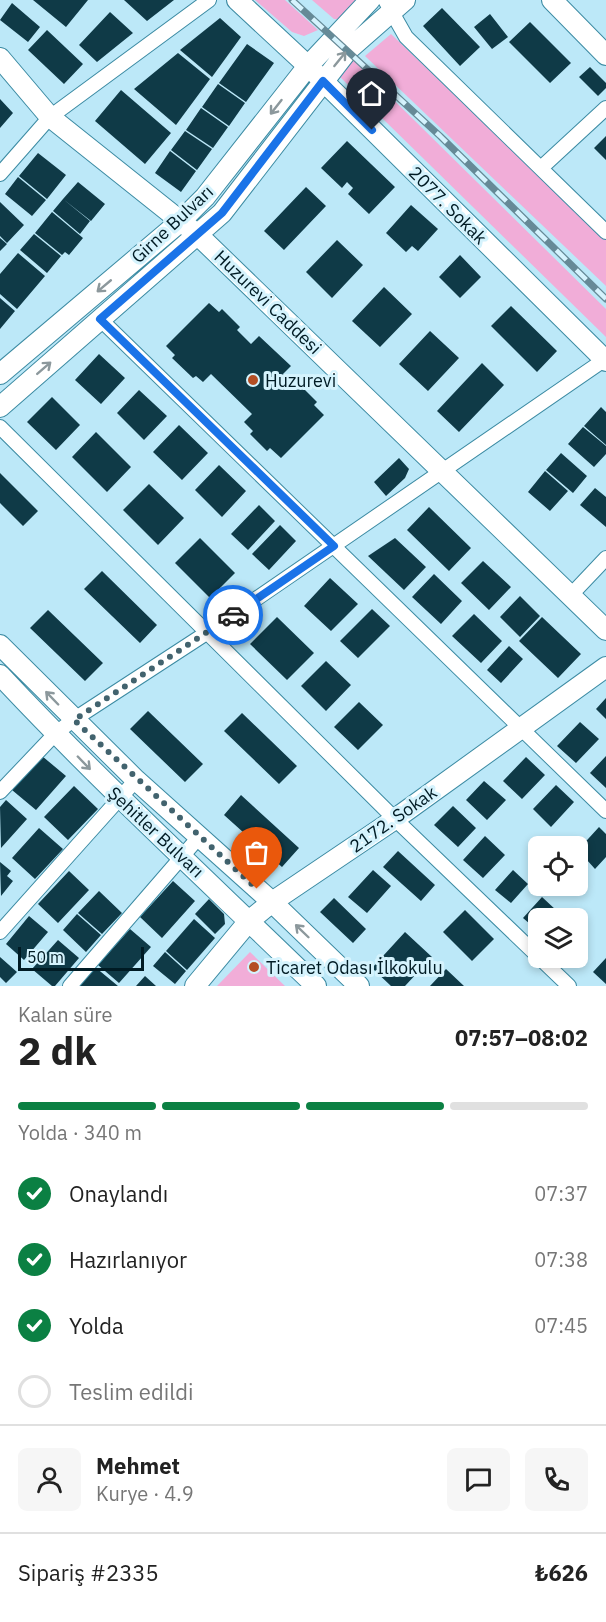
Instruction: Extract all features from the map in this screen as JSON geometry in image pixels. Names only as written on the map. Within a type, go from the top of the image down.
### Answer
[{"type":"main road","name":"2077. Sokak","points":[[237,0],[308,66],[605,361]]},
{"type":"main road","name":"Girne Bulvarı","points":[[0,375],[205,197],[308,66],[370,0]]},
{"type":"main road","points":[[552,0],[606,55]]},
{"type":"main road","name":"Girne Bulvarı","points":[[0,407],[222,213],[348,50],[393,4]]},
{"type":"main road","name":"Huzurevi Caddesi","points":[[0,57],[50,117],[198,235],[606,630]]},
{"type":"main road","name":"Şehitler Bulvarı","points":[[0,645],[136,780],[272,902],[359,986]]},
{"type":"main road","name":"2172. Sokak","points":[[195,986],[249,921],[272,902],[395,819],[606,667]]},
{"type":"main road","name":"Şehitler Bulvarı","points":[[0,675],[118,798],[182,855],[316,986]]},
{"type":"street","points":[[0,174],[50,117],[209,0]]},
{"type":"street","points":[[393,4],[406,37],[606,232]]},
{"type":"street","points":[[541,168],[606,108]]},
{"type":"street","points":[[100,319],[606,812]]},
{"type":"street","points":[[0,792],[55,734],[74,720],[208,632],[605,361]]},
{"type":"street","points":[[0,428],[395,819],[568,986]]},
{"type":"street","points":[[571,596],[606,558]]},
{"type":"street","points":[[0,932],[136,780]]},
{"type":"street","points":[[70,986],[199,837]]},
{"type":"shaded area","points":[[255,0],[285,0],[318,30],[304,36],[292,32]]},
{"type":"shaded area","points":[[312,0],[361,0],[347,20],[334,19]]},
{"type":"shaded area","points":[[391,34],[606,240],[606,286],[365,56]]},
{"type":"shaded area","points":[[348,55],[606,309],[606,337],[338,75]]},
{"type":"shaded area","name":"Ticaret Odası İlkokulu","points":[[250,952],[285,986],[217,986]]},
{"type":"building","points":[[33,0],[88,0],[66,27]]},
{"type":"building","points":[[124,0],[174,0],[147,21]]},
{"type":"building","points":[[12,3],[40,27],[28,42],[0,20]]},
{"type":"building","points":[[442,8],[480,47],[460,66],[423,26]]},
{"type":"building","points":[[110,12],[133,33],[97,62],[79,45]]},
{"type":"building","points":[[490,14],[508,37],[492,49],[474,27]]},
{"type":"building","points":[[220,18],[241,37],[212,77],[180,50]]},
{"type":"building","points":[[530,22],[571,63],[550,83],[509,42]]},
{"type":"building","points":[[47,30],[83,64],[64,84],[28,50]]},
{"type":"building","points":[[247,44],[274,63],[246,102],[219,83]]},
{"type":"building","points":[[178,53],[210,79],[176,125],[134,89]]},
{"type":"building","points":[[590,67],[606,83],[606,88],[598,96],[579,77]]},
{"type":"building","points":[[218,84],[245,103],[229,126],[202,107]]},
{"type":"building","points":[[121,90],[171,133],[145,164],[95,121]]},
{"type":"building","points":[[0,99],[13,113],[0,128]]},
{"type":"building","points":[[201,108],[228,127],[213,148],[186,130]]},
{"type":"building","points":[[185,131],[212,149],[197,170],[171,150]]},
{"type":"building","points":[[606,136],[606,160],[594,148]]},
{"type":"building","points":[[347,141],[395,187],[369,214],[348,194],[353,188],[347,182],[342,188],[321,168]]},
{"type":"building","points":[[170,151],[196,171],[181,192],[155,173]]},
{"type":"building","points":[[38,153],[66,175],[47,199],[19,176]]},
{"type":"building","points":[[18,177],[46,200],[32,216],[5,194]]},
{"type":"building","points":[[78,182],[105,204],[91,221],[63,199]]},
{"type":"building","points":[[306,187],[326,206],[284,250],[264,231]]},
{"type":"building","points":[[63,199],[90,221],[80,234],[53,211]]},
{"type":"building","points":[[0,202],[24,225],[7,243],[0,236]]},
{"type":"building","points":[[411,205],[438,229],[418,251],[412,246],[406,252],[386,233]]},
{"type":"building","points":[[52,212],[83,238],[69,255],[65,252],[62,255],[35,233]]},
{"type":"building","points":[[34,234],[61,256],[47,273],[20,250]]},
{"type":"building","points":[[0,238],[7,244],[0,251]]},
{"type":"building","points":[[337,240],[363,265],[332,298],[306,272]]},
{"type":"building","points":[[18,253],[45,276],[17,309],[0,294],[0,274]]},
{"type":"building","points":[[460,255],[481,277],[460,298],[439,277]]},
{"type":"building","points":[[384,287],[412,314],[380,347],[352,321]]},
{"type":"building","points":[[0,298],[15,311],[0,329]]},
{"type":"building","name":"Huzurevi","points":[[209,303],[219,312],[222,309],[240,327],[237,330],[251,344],[259,336],[291,366],[283,374],[295,387],[298,383],[317,402],[314,405],[324,415],[281,458],[270,448],[267,451],[250,434],[253,431],[244,422],[252,414],[211,374],[203,382],[196,376],[193,378],[172,358],[175,355],[166,346]]},
{"type":"building","points":[[511,306],[557,351],[537,372],[491,326]]},
{"type":"building","points":[[430,331],[459,358],[428,391],[399,364]]},
{"type":"building","points":[[99,354],[125,378],[101,404],[75,380]]},
{"type":"building","points":[[482,363],[504,385],[459,432],[437,411]]},
{"type":"building","points":[[139,390],[167,416],[144,440],[117,413]]},
{"type":"building","points":[[52,397],[80,425],[56,450],[27,422]]},
{"type":"building","points":[[601,407],[606,412],[606,445],[584,426]]},
{"type":"building","points":[[179,425],[208,453],[182,480],[153,452]]},
{"type":"building","points":[[583,427],[606,446],[606,454],[594,467],[568,444]]},
{"type":"building","points":[[96,432],[131,467],[107,492],[72,457]]},
{"type":"building","points":[[561,453],[587,476],[573,493],[546,470]]},
{"type":"building","points":[[399,458],[409,469],[405,478],[386,496],[374,482]]},
{"type":"building","points":[[219,465],[246,491],[222,517],[195,490]]},
{"type":"building","points":[[545,471],[568,491],[550,511],[528,492]]},
{"type":"building","points":[[0,473],[38,511],[23,526],[0,503]]},
{"type":"building","points":[[149,484],[184,518],[158,545],[123,510]]},
{"type":"building","points":[[595,488],[606,497],[606,527],[580,505]]},
{"type":"building","points":[[259,505],[275,521],[248,550],[231,534]]},
{"type":"building","points":[[429,507],[471,548],[449,571],[407,530]]},
{"type":"building","points":[[280,525],[296,541],[269,570],[252,554]]},
{"type":"building","points":[[200,538],[235,573],[210,598],[175,563]]},
{"type":"building","points":[[395,538],[426,567],[404,590],[368,556]]},
{"type":"building","points":[[483,561],[511,587],[489,610],[461,583]]},
{"type":"building","points":[[102,571],[157,625],[140,643],[84,589]]},
{"type":"building","points":[[434,574],[462,601],[441,624],[412,597]]},
{"type":"building","points":[[330,578],[358,604],[331,631],[304,606]]},
{"type":"building","points":[[520,596],[540,616],[520,637],[500,617]]},
{"type":"building","points":[[372,609],[390,626],[358,658],[340,641]]},
{"type":"building","points":[[48,610],[103,663],[85,681],[30,628]]},
{"type":"building","points":[[474,614],[502,641],[481,663],[452,636]]},
{"type":"building","points":[[277,617],[314,653],[287,680],[250,644]]},
{"type":"building","points":[[542,617],[581,654],[558,678],[519,641]]},
{"type":"building","points":[[509,646],[523,659],[501,683],[487,670]]},
{"type":"building","points":[[326,661],[351,685],[326,711],[301,686]]},
{"type":"building","points":[[606,698],[606,719],[596,709]]},
{"type":"building","points":[[359,702],[383,725],[358,750],[334,727]]},
{"type":"building","points":[[148,711],[203,764],[185,782],[130,729]]},
{"type":"building","points":[[242,713],[297,766],[279,784],[224,731]]},
{"type":"building","points":[[580,722],[599,739],[576,763],[557,746]]},
{"type":"building","points":[[42,756],[66,776],[36,810],[12,790]]},
{"type":"building","points":[[606,756],[606,788],[590,773]]},
{"type":"building","points":[[526,757],[545,775],[522,799],[503,781]]},
{"type":"building","points":[[484,781],[506,800],[487,820],[466,800]]},
{"type":"building","points":[[556,785],[574,802],[551,827],[533,809]]},
{"type":"building","points":[[74,786],[98,809],[68,840],[44,817]]},
{"type":"building","points":[[241,795],[299,848],[282,867],[224,815]]},
{"type":"building","points":[[6,800],[27,819],[1,848],[0,807]]},
{"type":"building","points":[[453,806],[476,828],[458,847],[434,825]]},
{"type":"building","points":[[599,827],[606,834],[606,857],[595,869],[588,861],[588,839]]},
{"type":"building","points":[[39,828],[63,849],[35,879],[12,858]]},
{"type":"building","points":[[485,836],[505,855],[483,878],[463,860]]},
{"type":"building","points":[[398,851],[435,885],[421,901],[383,867]]},
{"type":"building","points":[[0,862],[11,871],[7,876],[13,881],[1,896]]},
{"type":"building","points":[[373,870],[391,886],[367,913],[348,897]]},
{"type":"building","points":[[513,870],[528,884],[511,903],[495,890]]},
{"type":"building","points":[[69,871],[89,890],[58,923],[38,904]]},
{"type":"building","points":[[173,881],[195,901],[162,938],[140,917]]},
{"type":"building","points":[[99,891],[122,913],[102,934],[78,913]]},
{"type":"building","points":[[542,897],[554,908],[532,908]]},
{"type":"building","points":[[334,898],[366,929],[353,943],[320,912]]},
{"type":"building","points":[[209,899],[224,914],[225,924],[215,934],[195,914]]},
{"type":"building","points":[[465,910],[494,939],[472,961],[443,932]]},
{"type":"building","points":[[528,912],[528,922],[523,918]]},
{"type":"building","points":[[77,914],[101,935],[86,952],[63,930]]},
{"type":"building","points":[[29,916],[48,932],[24,960],[6,944]]},
{"type":"building","points":[[194,919],[215,938],[187,970],[166,951]]},
{"type":"building","points":[[130,929],[151,947],[119,983],[98,965]]},
{"type":"building","points":[[405,932],[432,957],[405,986],[391,986],[372,968]]},
{"type":"building","points":[[58,940],[79,958],[55,986],[52,986],[32,969]]},
{"type":"building","points":[[165,952],[186,971],[175,984],[153,966]]},
{"type":"building","points":[[0,957],[17,972],[6,983],[0,977]]},
{"type":"building","points":[[606,958],[606,984],[593,972]]},
{"type":"building","points":[[95,967],[118,986],[78,986]]},
{"type":"building","points":[[446,969],[464,986],[430,986]]},
{"type":"building","points":[[145,976],[156,986],[136,986]]},
{"type":"railway","points":[[292,0],[440,136],[606,299]]},
{"type":"way so far","points":[[233,615],[74,720],[257,889]]},
{"type":"place","name":"Huzurevi","points":[[253,380]]},
{"type":"place","name":"Ticaret Odası İlkokulu","points":[[254,967]]},
{"type":"route","points":[[233,615],[334,546],[100,319],[169,262],[222,213],[323,81],[372,130]]}]
